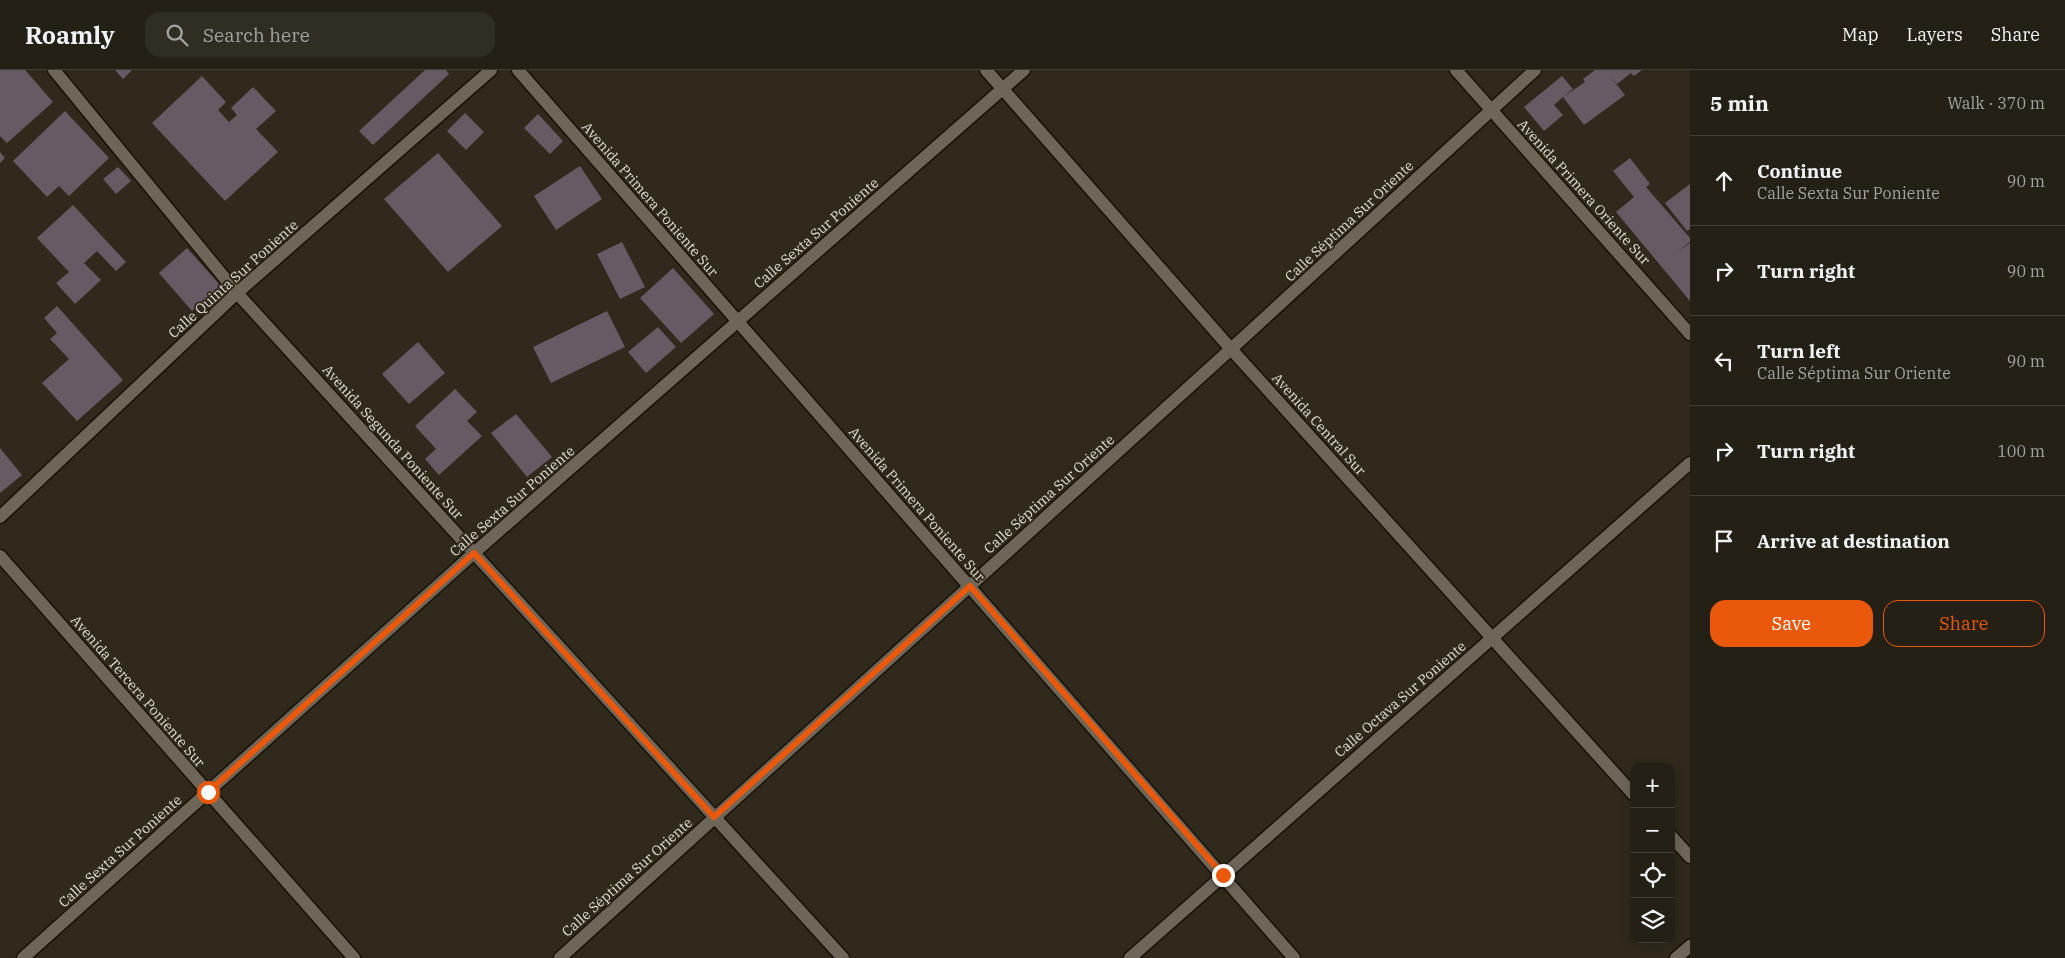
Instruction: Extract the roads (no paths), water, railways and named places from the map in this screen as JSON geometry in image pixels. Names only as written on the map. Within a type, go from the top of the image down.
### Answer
[{"type":"street","name":"Avenida Segunda Poniente Sur","points":[[54,70],[237,293],[843,958]]},
{"type":"street","name":"Calle Quinta Sur Poniente","points":[[0,517],[237,293],[492,70]]},
{"type":"street","name":"Avenida Primera Poniente Sur","points":[[518,70],[1294,958]]},
{"type":"street","name":"Avenida Central Sur","points":[[986,70],[1231,349],[1630,791]]},
{"type":"street","name":"Calle Sexta Sur Poniente","points":[[23,958],[474,553],[1024,70]]},
{"type":"street","name":"Avenida Primera Oriente Sur","points":[[1456,70],[1690,334]]},
{"type":"street","name":"Calle Séptima Sur Oriente","points":[[560,958],[1231,349],[1535,70]]},
{"type":"street","name":"Calle Octava Sur Poniente","points":[[1130,958],[1690,464]]},
{"type":"street","name":"Avenida Tercera Poniente Sur","points":[[0,556],[354,958]]},
{"type":"street","points":[[1675,840],[1690,857]]},
{"type":"street","points":[[1676,958],[1690,946]]}]
